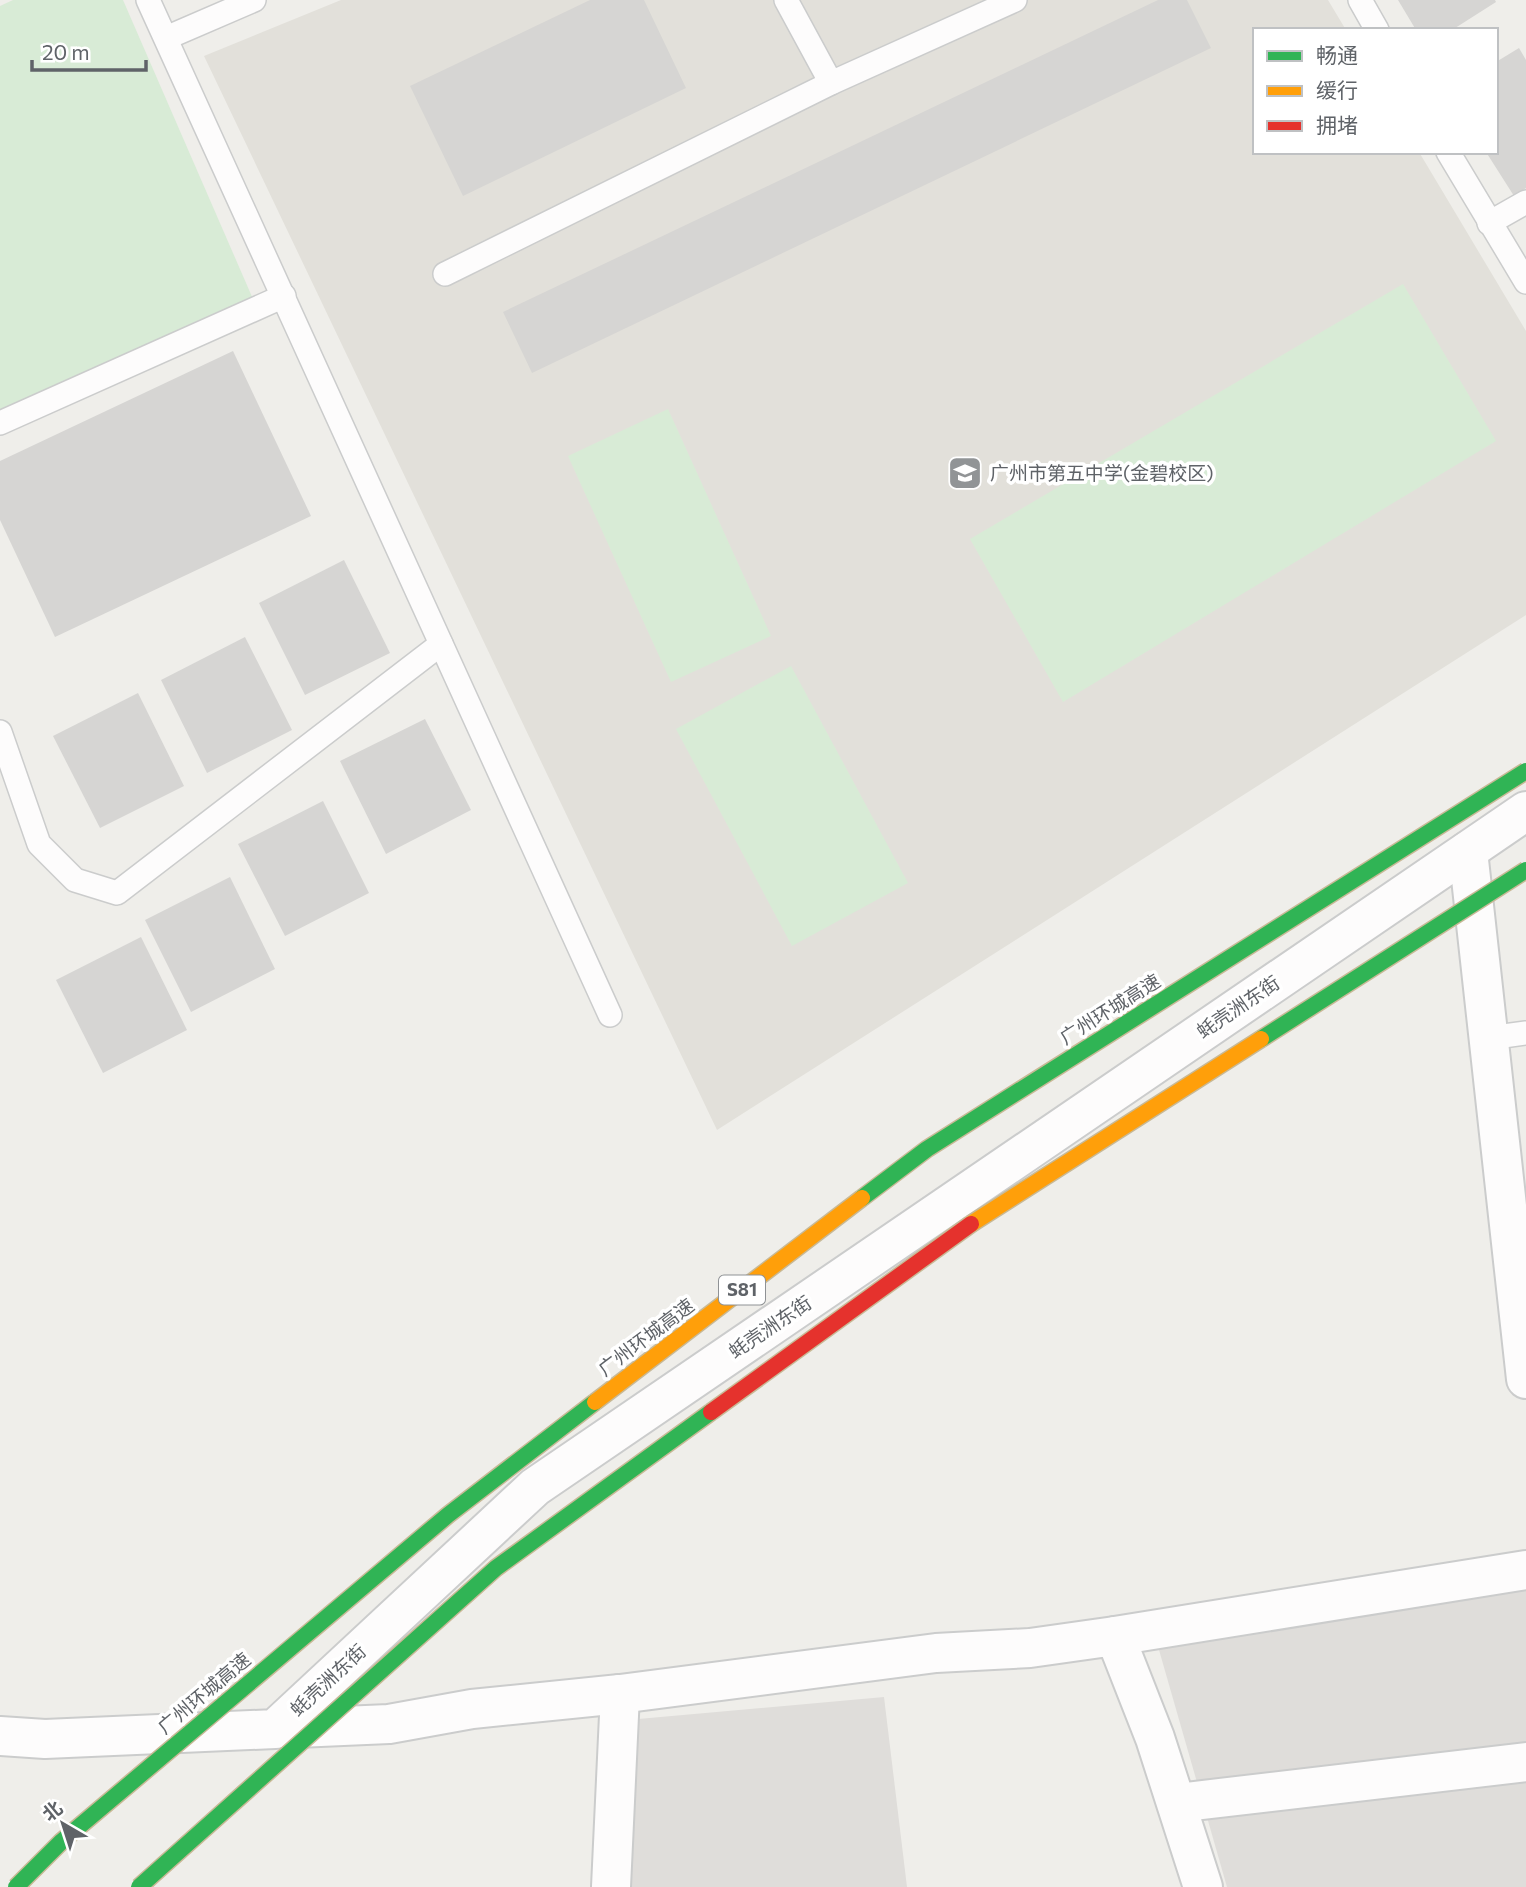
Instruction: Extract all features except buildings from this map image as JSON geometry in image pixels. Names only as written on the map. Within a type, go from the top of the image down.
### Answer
[{"type":"highway","name":"广州环城高速","points":[[16,1887],[62,1841],[448,1515],[926,1149],[1526,771]]},
{"type":"highway","points":[[139,1887],[507,1560],[967,1227],[1526,870]]},
{"type":"street","name":"蚝壳洲东街","points":[[0,1736],[45,1739],[275,1729],[535,1487],[1526,811]]},
{"type":"street","points":[[1468,850],[1526,1379]]},
{"type":"street","points":[[275,1729],[389,1724],[472,1709],[620,1694],[936,1653],[1030,1648],[1526,1570]]},
{"type":"street","points":[[1115,1636],[1155,1738],[1203,1887]]},
{"type":"street","points":[[611,1887],[620,1694]]},
{"type":"street","points":[[1177,1803],[1526,1762]]},
{"type":"lane","points":[[148,0],[610,1015]]},
{"type":"lane","points":[[166,38],[254,0]]},
{"type":"lane","points":[[786,0],[831,83]]},
{"type":"lane","points":[[445,274],[831,83],[1015,0]]},
{"type":"lane","points":[[1360,0],[1376,28]]},
{"type":"lane","points":[[1449,154],[1526,282]]},
{"type":"lane","points":[[1489,223],[1526,202]]},
{"type":"lane","points":[[0,423],[284,296]]},
{"type":"lane","points":[[0,732],[38,844],[75,880],[117,893],[441,643]]},
{"type":"lane","points":[[1489,1038],[1526,1033]]},
{"type":"shaded area","name":"广州市第五中学(金碧校区)","points":[[341,0],[1328,0],[1345,28],[1253,28],[1253,154],[1420,154],[1526,331],[1526,615],[717,1130],[204,56]]},
{"type":"shaded area","points":[[1526,1584],[1526,1887],[1227,1887],[1151,1622]]},
{"type":"shaded area","points":[[884,1697],[907,1887],[621,1887],[627,1720]]},
{"type":"green space","points":[[13,0],[123,0],[253,299],[0,410],[0,6]]},
{"type":"green space","points":[[1403,284],[1496,441],[1063,702],[970,539]]},
{"type":"green space","points":[[668,409],[771,636],[671,682],[568,456]]},
{"type":"green space","points":[[791,666],[908,883],[792,946],[676,729]]},
{"type":"traffic: fast","points":[[862,1198],[927,1149],[1526,771]]},
{"type":"traffic: fast","points":[[1261,1039],[1526,870]]},
{"type":"traffic: fast","points":[[16,1887],[62,1841],[448,1515],[595,1402]]},
{"type":"traffic: fast","points":[[139,1887],[496,1568],[711,1412]]},
{"type":"traffic: slow","points":[[971,1224],[1261,1039]]},
{"type":"traffic: slow","points":[[595,1402],[862,1198]]},
{"type":"traffic: jam","points":[[711,1412],[971,1224]]},
{"type":"place","name":"广州市第五中学(金碧校区)","points":[[965,473]]}]
